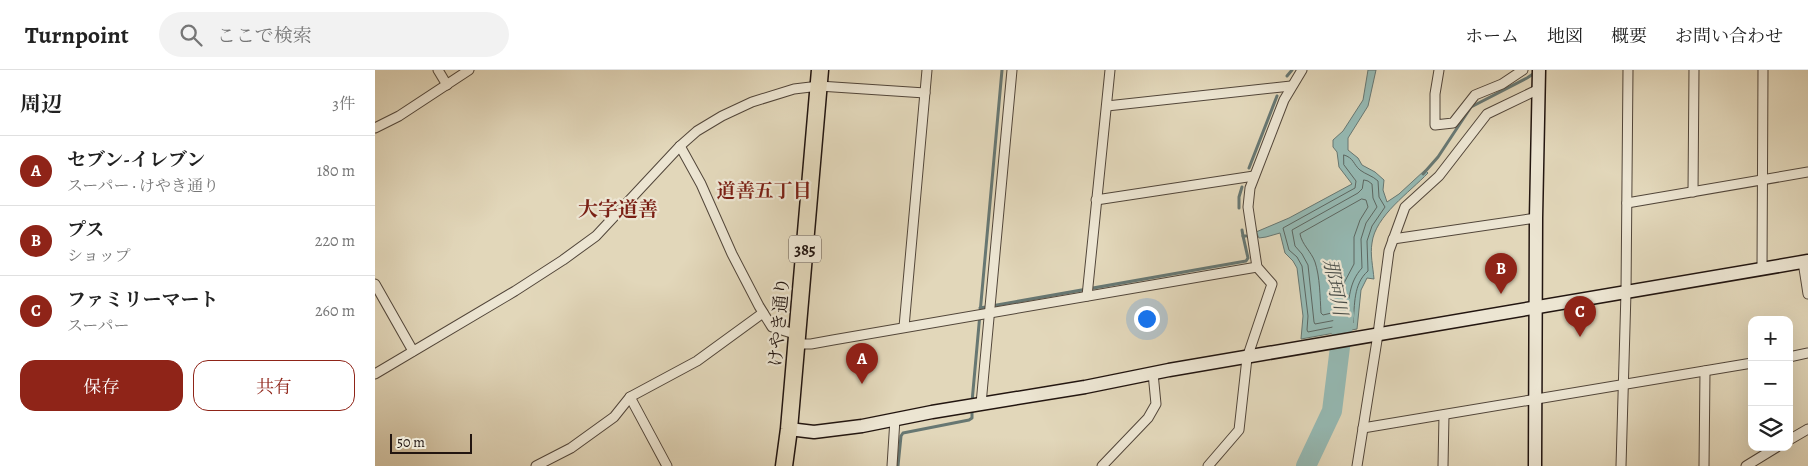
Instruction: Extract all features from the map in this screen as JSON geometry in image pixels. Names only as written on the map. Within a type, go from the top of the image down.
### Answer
[{"type":"highway","name":"けやき通り","points":[[789,429],[819,78]]},
{"type":"highway","name":"385","points":[[784,466],[789,429]]},
{"type":"highway","name":"385","points":[[788,466],[789,429]]},
{"type":"street","points":[[438,70],[447,85]]},
{"type":"street","points":[[375,128],[399,116],[469,70]]},
{"type":"street","points":[[904,327],[927,70]]},
{"type":"street","points":[[981,404],[1012,70]]},
{"type":"street","points":[[1087,296],[1109,70]]},
{"type":"street","points":[[1208,466],[1239,430],[1250,357],[1272,284],[1257,266],[1248,207],[1250,188],[1284,100],[1302,70]]},
{"type":"street","points":[[1439,70],[1435,94],[1435,125],[1453,123],[1475,95],[1502,84],[1523,70]]},
{"type":"street","points":[[1621,466],[1627,292],[1629,70]]},
{"type":"street","points":[[1693,192],[1694,70]]},
{"type":"street","points":[[1761,268],[1763,70]]},
{"type":"street","points":[[375,374],[563,260],[596,236],[680,146],[697,131],[722,116],[752,102],[794,89],[819,78],[925,93]]},
{"type":"street","points":[[1535,466],[1536,218],[1539,79]]},
{"type":"street","points":[[1357,466],[1374,335],[1389,251],[1405,207],[1439,176],[1487,114],[1539,79]]},
{"type":"street","points":[[1107,106],[1291,86]]},
{"type":"street","points":[[680,146],[701,184],[732,254],[772,327],[811,344],[1257,266]]},
{"type":"street","points":[[1627,203],[1808,172]]},
{"type":"street","points":[[1096,200],[1254,176]]},
{"type":"street","points":[[1393,239],[1536,218]]},
{"type":"street","points":[[789,429],[814,432],[862,426],[1085,387],[1153,373],[1805,262],[1808,294]]},
{"type":"street","points":[[375,284],[413,351]]},
{"type":"street","points":[[536,466],[571,448],[590,435],[614,417],[630,397],[697,361],[763,313]]},
{"type":"street","points":[[1793,356],[1808,353]]},
{"type":"street","points":[[1363,428],[1748,364]]},
{"type":"street","points":[[1705,372],[1705,466]]},
{"type":"street","points":[[1102,466],[1148,418],[1156,404],[1153,373]]},
{"type":"street","points":[[630,397],[667,466]]},
{"type":"street","points":[[1443,466],[1444,415]]},
{"type":"street","points":[[892,466],[895,419]]},
{"type":"street","points":[[1793,438],[1808,429]]},
{"type":"street","points":[[1745,466],[1770,451]]},
{"type":"water","points":[[1368,70],[1376,70],[1368,106],[1348,138],[1348,150],[1358,158],[1362,165],[1375,172],[1384,180],[1383,190],[1387,202],[1399,194],[1425,170],[1428,173],[1394,205],[1379,223],[1371,252],[1374,279],[1367,278],[1361,290],[1357,329],[1301,339],[1303,316],[1297,268],[1285,253],[1280,233],[1259,238],[1256,232],[1289,218],[1352,184],[1339,167],[1337,152],[1333,147],[1333,140],[1343,131],[1363,100]]},
{"type":"waterway","points":[[972,402],[1002,70]]},
{"type":"waterway","points":[[1287,76],[1292,70]]},
{"type":"waterway","points":[[1423,174],[1438,157],[1471,107],[1536,72]]},
{"type":"waterway","points":[[1249,168],[1277,96]]},
{"type":"waterway","points":[[1239,208],[1239,197],[1242,187]]},
{"type":"waterway","points":[[1242,230],[1243,236]]},
{"type":"waterway","points":[[980,308],[1246,261],[1248,258],[1243,236],[1246,236]]},
{"type":"waterway","name":"那珂川","points":[[1306,466],[1332,411],[1344,315],[1342,305]]},
{"type":"waterway","points":[[898,466],[901,436],[903,433],[969,420],[972,418],[972,408]]},
{"type":"place","name":"プス","points":[[1501,294]]},
{"type":"place","name":"ファミリーマート","points":[[1580,337]]},
{"type":"place","name":"セブン-イレブン","points":[[862,384]]},
{"type":"district","name":"道善五丁目","points":[[764,190]]},
{"type":"district","name":"大字道善","points":[[618,209]]}]
